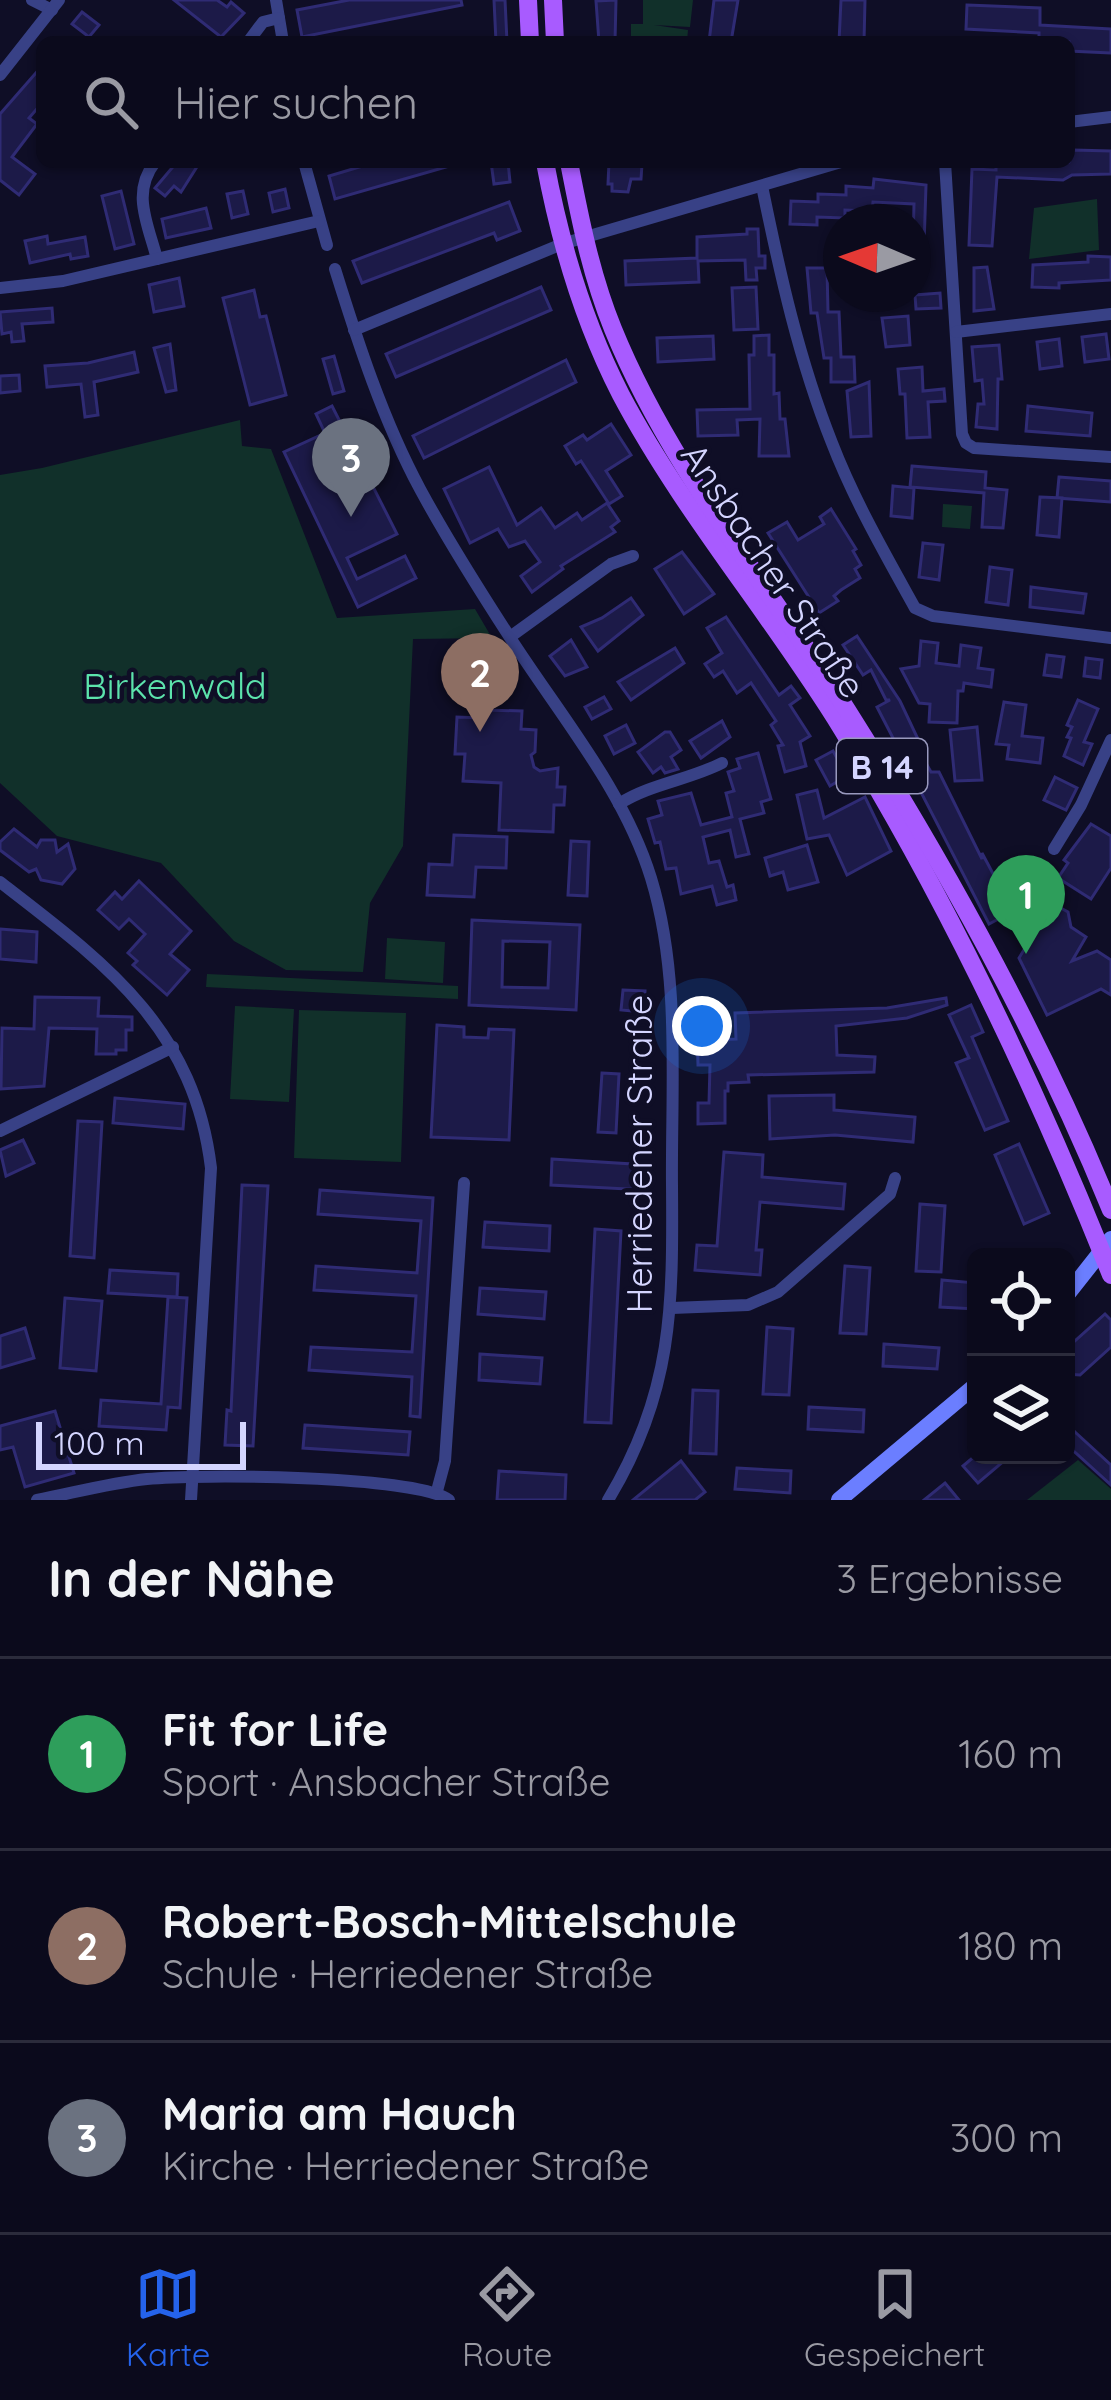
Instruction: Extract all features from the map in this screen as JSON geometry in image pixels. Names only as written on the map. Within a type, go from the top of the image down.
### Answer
[{"type":"main road","points":[[528,0],[530,36]]},
{"type":"main road","points":[[553,0],[555,36]]},
{"type":"main road","name":"Ansbacher Straße","points":[[546,168],[562,244],[593,335],[637,422],[829,708],[983,980],[1106,1245]]},
{"type":"main road","name":"Ansbacher Straße","points":[[570,168],[584,238],[608,316],[649,404],[892,783],[1008,993],[1111,1210]]},
{"type":"main road","points":[[1075,1285],[1106,1245]]},
{"type":"main road","name":"B 14","points":[[1106,1245],[1111,1275]]},
{"type":"main road","points":[[839,1500],[967,1393]]},
{"type":"street","points":[[0,75],[56,5],[32,0]]},
{"type":"street","points":[[276,0],[282,36]]},
{"type":"street","points":[[252,36],[263,22],[279,18]]},
{"type":"street","points":[[1075,121],[1111,117]]},
{"type":"street","points":[[150,168],[141,191],[157,259]]},
{"type":"street","points":[[306,168],[327,245]]},
{"type":"street","points":[[354,330],[562,244],[821,168]]},
{"type":"street","points":[[945,168],[966,443],[974,448],[1111,458]]},
{"type":"street","points":[[762,186],[788,311],[814,396],[833,448],[915,608],[933,616],[1111,638]]},
{"type":"street","points":[[0,288],[63,281],[319,221]]},
{"type":"street","name":"Herriedener Straße","points":[[334,269],[418,486],[619,804],[650,875],[665,953],[671,1027],[672,1308],[651,1410],[627,1469],[608,1500]]},
{"type":"street","points":[[956,332],[1111,314]]},
{"type":"street","points":[[510,637],[611,564],[633,556]]},
{"type":"street","points":[[1054,849],[1111,740]]},
{"type":"street","points":[[619,804],[722,763]]},
{"type":"street","points":[[0,882],[130,989],[173,1047],[193,1084],[212,1168],[191,1500]]},
{"type":"street","points":[[0,1131],[173,1047]]},
{"type":"street","points":[[672,1308],[748,1305],[778,1292],[890,1194],[895,1178]]},
{"type":"street","points":[[37,1500],[193,1475],[384,1484],[443,1495],[464,1183]]},
{"type":"green space","points":[[643,0],[693,0],[690,27],[654,25],[688,30],[687,36],[631,36],[631,24],[643,24]]},
{"type":"green space","points":[[1097,199],[1099,250],[1029,259],[1034,208]]},
{"type":"green space","name":"Birkenwald","points":[[240,420],[242,446],[271,449],[337,618],[475,609],[492,638],[413,639],[403,846],[370,903],[363,972],[286,970],[234,941],[161,863],[57,836],[0,783],[0,475]]},
{"type":"green space","points":[[943,504],[972,506],[970,529],[942,527]]},
{"type":"green space","points":[[387,938],[445,942],[443,983],[385,979]]},
{"type":"green space","points":[[207,974],[458,986],[458,999],[206,987]]},
{"type":"green space","points":[[235,1006],[294,1009],[289,1102],[230,1099]]},
{"type":"green space","points":[[299,1010],[406,1013],[401,1162],[294,1158]]},
{"type":"green space","points":[[1078,1460],[1111,1489],[1111,1500],[1027,1500],[1075,1464]]},
{"type":"building","points":[[174,0],[217,0],[227,7],[231,2],[244,13],[220,36]]},
{"type":"building","points":[[349,0],[461,0],[462,5],[307,36],[302,36],[297,10]]},
{"type":"building","points":[[494,0],[505,0],[507,36],[496,36]]},
{"type":"building","points":[[616,0],[615,36],[599,36],[596,1]]},
{"type":"building","points":[[714,0],[738,0],[732,36],[710,36]]},
{"type":"building","points":[[841,0],[865,0],[864,36],[839,36]]},
{"type":"building","points":[[967,5],[1040,8],[1040,25],[1111,29],[1111,53],[1075,51],[1075,36],[966,29]]},
{"type":"building","points":[[82,12],[99,25],[88,36],[72,24]]},
{"type":"building","points":[[36,73],[36,110],[29,118],[36,125],[12,157],[35,174],[19,195],[0,180],[0,114]]},
{"type":"building","points":[[1075,150],[1111,151],[1111,174],[1072,175],[1063,180],[997,177],[992,246],[969,245],[972,169],[1075,168]]},
{"type":"building","points":[[172,168],[196,168],[181,192],[174,186],[165,196],[155,188]]},
{"type":"building","points":[[356,168],[443,168],[335,199],[329,176]]},
{"type":"building","points":[[492,168],[509,168],[510,182],[494,184]]},
{"type":"building","points":[[609,168],[642,168],[641,179],[631,179],[628,192],[612,191]]},
{"type":"building","points":[[874,179],[926,185],[925,204],[823,204],[823,217],[817,217],[817,225],[790,224],[791,201],[818,202],[818,194],[846,195],[846,186],[873,188]]},
{"type":"building","points":[[285,189],[289,208],[273,212],[269,193]]},
{"type":"building","points":[[121,191],[134,244],[115,249],[102,196]]},
{"type":"building","points":[[243,191],[248,214],[232,218],[227,194]]},
{"type":"building","points":[[509,202],[520,231],[497,240],[494,233],[362,283],[353,261]]},
{"type":"building","points":[[206,208],[211,228],[166,238],[162,219]]},
{"type":"building","points":[[747,229],[758,229],[759,256],[765,256],[765,268],[756,268],[757,280],[746,280],[745,260],[698,261],[699,282],[626,285],[625,261],[697,258],[697,237],[747,234]]},
{"type":"building","points":[[47,236],[48,244],[85,237],[88,256],[71,259],[70,254],[30,263],[25,241]]},
{"type":"building","points":[[1088,256],[1111,257],[1111,280],[1032,287],[1033,265],[1088,262]]},
{"type":"building","points":[[987,267],[994,309],[974,311],[974,268]]},
{"type":"building","points":[[807,268],[823,268],[823,312],[839,312],[841,357],[854,357],[855,382],[831,382],[831,358],[824,358],[817,313],[811,313]]},
{"type":"building","points":[[179,278],[184,306],[154,312],[149,285]]},
{"type":"building","points":[[541,287],[551,310],[396,377],[386,354]]},
{"type":"building","points":[[756,287],[758,329],[734,330],[732,288]]},
{"type":"building","points":[[254,290],[260,317],[266,316],[286,395],[250,405],[223,298]]},
{"type":"building","points":[[940,293],[941,308],[931,308],[931,294]]},
{"type":"building","points":[[52,308],[53,322],[22,324],[24,341],[12,342],[11,332],[2,334],[0,312]]},
{"type":"building","points":[[908,316],[910,345],[886,347],[882,318]]},
{"type":"building","points":[[1106,334],[1109,359],[1085,362],[1082,337]]},
{"type":"building","points":[[769,335],[774,394],[779,393],[789,456],[759,456],[760,419],[737,420],[738,435],[698,436],[697,410],[750,409],[749,355],[754,355],[754,336]]},
{"type":"building","points":[[713,336],[714,359],[658,362],[657,338]]},
{"type":"building","points":[[1059,339],[1062,366],[1040,369],[1037,342]]},
{"type":"building","points":[[170,344],[176,390],[166,392],[154,348]]},
{"type":"building","points":[[999,345],[1002,379],[998,379],[997,429],[976,427],[978,404],[984,404],[982,380],[975,381],[972,347]]},
{"type":"building","points":[[134,352],[138,372],[94,382],[98,415],[85,417],[81,384],[47,387],[45,366],[88,363]]},
{"type":"building","points":[[334,356],[344,391],[333,394],[323,359]]},
{"type":"building","points":[[566,360],[576,382],[424,458],[413,436]]},
{"type":"building","points":[[922,367],[923,391],[944,389],[945,401],[928,402],[930,437],[907,438],[905,394],[900,394],[898,369]]},
{"type":"building","points":[[19,375],[20,391],[0,393],[0,376]]},
{"type":"building","points":[[869,382],[871,436],[851,437],[847,391]]},
{"type":"building","points":[[332,406],[397,534],[347,558],[357,579],[405,556],[416,578],[358,607],[284,452],[325,433],[316,414]]},
{"type":"building","points":[[1028,406],[1092,413],[1090,436],[1026,431]]},
{"type":"building","points":[[611,424],[631,455],[606,471],[622,496],[609,504],[581,461],[576,464],[565,446],[583,435],[587,440]]},
{"type":"building","points":[[912,466],[986,472],[985,488],[1007,490],[1003,528],[982,527],[984,493],[910,487]]},
{"type":"building","points":[[489,467],[517,525],[541,508],[555,528],[577,513],[582,520],[607,503],[619,521],[611,527],[615,532],[561,566],[532,592],[521,576],[540,562],[525,541],[509,547],[498,529],[470,543],[444,489]]},
{"type":"building","points":[[1059,477],[1111,481],[1111,502],[1057,498]]},
{"type":"building","points":[[893,486],[914,488],[912,518],[891,516]]},
{"type":"building","points":[[1040,497],[1062,498],[1059,537],[1037,535]]},
{"type":"building","points":[[831,509],[856,549],[861,565],[855,569],[860,578],[819,613],[768,533],[787,522],[798,540],[824,524],[820,517]]},
{"type":"building","points":[[923,543],[943,545],[939,580],[919,577]]},
{"type":"building","points":[[682,552],[714,594],[684,614],[655,569]]},
{"type":"building","points":[[990,567],[1012,570],[1008,605],[986,602]]},
{"type":"building","points":[[1031,587],[1086,594],[1083,613],[1030,607]]},
{"type":"building","points":[[631,598],[643,615],[598,651],[581,627]]},
{"type":"building","points":[[726,617],[779,695],[791,686],[800,698],[790,705],[810,736],[800,742],[806,766],[785,772],[778,746],[783,745],[771,725],[776,721],[751,683],[737,693],[723,671],[714,677],[705,664],[722,653],[707,628]]},
{"type":"building","points":[[857,636],[900,701],[922,756],[931,772],[939,772],[982,859],[982,853],[999,885],[1007,881],[1014,896],[1006,915],[989,924],[877,707],[890,700],[871,670],[863,675],[843,645]]},
{"type":"building","points":[[571,640],[587,667],[565,676],[550,656]]},
{"type":"building","points":[[921,641],[938,643],[936,663],[959,666],[961,645],[981,648],[978,668],[993,670],[991,687],[964,683],[963,691],[958,691],[957,723],[929,722],[930,704],[919,703],[901,669],[919,666]]},
{"type":"building","points":[[675,648],[684,663],[631,700],[618,682]]},
{"type":"building","points":[[1047,655],[1064,657],[1061,677],[1044,675]]},
{"type":"building","points":[[1086,658],[1102,660],[1100,678],[1084,676]]},
{"type":"building","points":[[604,697],[611,709],[592,719],[585,707]]},
{"type":"building","points":[[1078,700],[1098,709],[1084,742],[1092,744],[1083,765],[1064,756],[1071,738],[1067,737],[1072,727],[1067,725]]},
{"type":"building","points":[[1004,702],[1026,705],[1022,736],[1043,738],[1040,763],[1007,759],[1009,745],[996,744]]},
{"type":"building","points":[[485,710],[522,711],[521,729],[536,730],[531,755],[534,767],[540,771],[558,768],[557,787],[565,787],[564,805],[554,805],[553,832],[499,830],[501,783],[463,781],[465,754],[455,754],[457,717],[484,718]]},
{"type":"building","points":[[722,721],[730,737],[701,758],[690,741]]},
{"type":"building","points":[[626,725],[635,743],[614,754],[605,736]]},
{"type":"building","points":[[977,727],[982,780],[955,781],[950,730]]},
{"type":"building","points":[[670,732],[681,750],[671,757],[678,769],[665,773],[661,767],[653,773],[638,752]]},
{"type":"building","points":[[833,751],[847,776],[830,786],[816,760]]},
{"type":"building","points":[[758,753],[771,799],[761,802],[764,813],[740,819],[749,854],[736,857],[730,830],[703,837],[709,863],[719,861],[736,900],[717,905],[712,886],[681,894],[676,868],[666,869],[648,819],[662,815],[658,801],[691,793],[701,825],[732,817],[726,793],[734,791],[728,772],[740,768],[737,759]]},
{"type":"building","points":[[1055,777],[1077,788],[1066,810],[1044,800]]},
{"type":"building","points":[[817,790],[824,818],[865,797],[891,851],[847,875],[829,835],[807,839],[797,795]]},
{"type":"building","points":[[1091,824],[1111,836],[1111,868],[1091,899],[1058,878],[1068,863],[1064,860]]},
{"type":"building","points":[[14,829],[37,847],[41,840],[55,840],[57,852],[68,844],[75,869],[62,884],[41,880],[36,869],[29,872],[0,850],[0,842]]},
{"type":"building","points":[[454,835],[507,837],[506,868],[476,867],[474,897],[427,895],[429,864],[452,865]]},
{"type":"building","points":[[571,841],[589,842],[587,896],[568,895]]},
{"type":"building","points":[[807,845],[818,882],[788,890],[783,872],[770,876],[765,858]]},
{"type":"building","points":[[139,881],[191,931],[170,954],[189,970],[167,995],[133,965],[137,961],[128,953],[145,934],[129,919],[119,929],[98,910],[115,892],[122,899]]},
{"type":"building","points":[[1057,906],[1068,912],[1071,927],[1086,937],[1072,961],[1097,951],[1111,960],[1111,995],[1101,989],[1047,1015],[1019,958],[1040,907],[1045,911]]},
{"type":"building","points":[[472,920],[580,925],[576,1010],[469,1005]],"holes":[[[503,941],[550,942],[548,988],[502,987]]]},
{"type":"building","points":[[0,929],[37,932],[36,962],[0,959]]},
{"type":"building","points":[[623,990],[645,991],[644,1012],[621,1010]]},
{"type":"building","points":[[35,997],[99,998],[98,1016],[132,1017],[126,1050],[96,1054],[97,1029],[49,1028],[44,1086],[1,1089],[2,1028],[34,1029]]},
{"type":"building","points":[[946,998],[947,1005],[907,1018],[836,1026],[837,1055],[875,1057],[874,1072],[748,1075],[749,1082],[728,1083],[725,1123],[698,1124],[698,1103],[709,1103],[710,1065],[698,1065],[697,1031],[712,1031],[712,1040],[736,1039],[735,1013],[887,1008]]},
{"type":"building","points":[[971,1005],[983,1032],[972,1037],[1008,1121],[985,1130],[956,1063],[969,1058],[949,1015]]},
{"type":"building","points":[[437,1025],[464,1027],[464,1037],[488,1038],[489,1029],[514,1030],[509,1140],[431,1137]]},
{"type":"building","points":[[602,1073],[619,1074],[616,1133],[598,1132]]},
{"type":"building","points":[[834,1095],[834,1110],[915,1117],[913,1142],[835,1135],[770,1139],[769,1096]]},
{"type":"building","points":[[115,1098],[185,1104],[183,1129],[113,1123]]},
{"type":"building","points":[[78,1121],[102,1122],[94,1258],[70,1256]]},
{"type":"building","points":[[23,1140],[34,1163],[6,1176],[0,1150]]},
{"type":"building","points":[[1019,1144],[1049,1213],[1024,1224],[995,1155]]},
{"type":"building","points":[[724,1152],[763,1155],[762,1177],[845,1184],[843,1209],[760,1202],[756,1250],[762,1250],[760,1275],[695,1270],[697,1245],[717,1246]]},
{"type":"building","points":[[552,1159],[648,1165],[646,1190],[551,1185]]},
{"type":"building","points":[[242,1185],[268,1186],[253,1446],[225,1445],[227,1410],[231,1411]]},
{"type":"building","points":[[320,1190],[433,1198],[420,1417],[410,1416],[412,1377],[309,1370],[311,1347],[412,1352],[416,1296],[314,1290],[316,1266],[417,1273],[421,1221],[318,1214]]},
{"type":"building","points":[[920,1204],[945,1206],[941,1272],[916,1271]]},
{"type":"building","points":[[485,1222],[550,1226],[549,1251],[483,1247]]},
{"type":"building","points":[[595,1229],[621,1231],[611,1423],[585,1422]]},
{"type":"building","points":[[845,1266],[870,1268],[866,1334],[840,1333]]},
{"type":"building","points":[[110,1270],[178,1274],[177,1297],[108,1293]]},
{"type":"building","points":[[942,1280],[967,1282],[967,1308],[940,1307]]},
{"type":"building","points":[[480,1288],[546,1292],[544,1319],[478,1314]]},
{"type":"building","points":[[168,1297],[187,1298],[180,1408],[168,1407],[166,1430],[99,1426],[101,1400],[161,1404]]},
{"type":"building","points":[[65,1298],[102,1301],[96,1371],[60,1368]]},
{"type":"building","points":[[1105,1314],[1111,1320],[1111,1347],[1080,1375],[1075,1375],[1075,1341]]},
{"type":"building","points":[[767,1327],[793,1329],[789,1395],[763,1394]]},
{"type":"building","points":[[25,1328],[34,1358],[0,1368],[0,1336]]},
{"type":"building","points":[[884,1344],[939,1348],[937,1369],[883,1366]]},
{"type":"building","points":[[480,1354],[542,1358],[540,1384],[479,1380]]},
{"type":"building","points":[[693,1390],[718,1391],[716,1454],[690,1453]]},
{"type":"building","points":[[809,1407],[864,1410],[863,1432],[808,1429]]},
{"type":"building","points":[[55,1411],[74,1473],[25,1487],[13,1447],[0,1450],[0,1426]]},
{"type":"building","points":[[305,1425],[410,1432],[408,1455],[303,1448]]},
{"type":"building","points":[[1075,1432],[1111,1465],[1111,1485],[1075,1452]]},
{"type":"building","points":[[681,1461],[705,1492],[695,1500],[633,1500]]},
{"type":"building","points":[[967,1463],[1000,1464],[978,1483],[963,1466]]},
{"type":"building","points":[[737,1468],[791,1471],[790,1493],[735,1489]]},
{"type":"building","points":[[499,1471],[566,1475],[565,1500],[497,1500]]},
{"type":"building","points":[[945,1483],[959,1500],[924,1500]]},
{"type":"place","name":"Maria am Hauch","points":[[351,517]]},
{"type":"place","name":"Robert-Bosch-Mittelschule","points":[[480,732]]},
{"type":"place","name":"Fit for Life","points":[[1026,954]]}]
